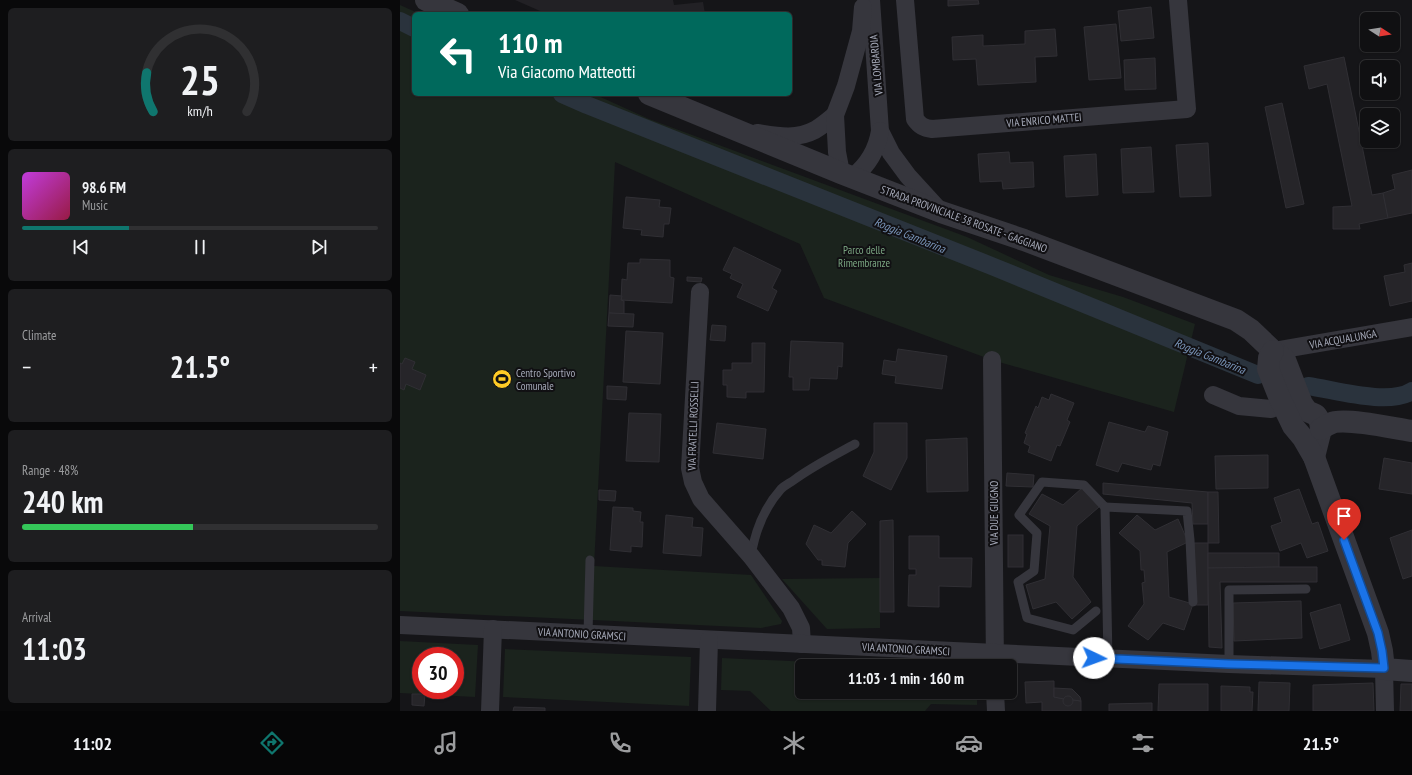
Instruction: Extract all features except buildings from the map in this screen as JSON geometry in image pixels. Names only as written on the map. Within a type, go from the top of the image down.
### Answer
[{"type":"street","points":[[426,0],[453,12]]},
{"type":"street","name":"VIA LOMBARDIA","points":[[863,0],[861,31],[846,86],[835,115],[837,152],[847,175],[860,172],[871,158],[879,140],[880,131],[871,0]]},
{"type":"street","name":"VIA ENRICO MATTEI","points":[[905,0],[915,119],[919,125],[932,129],[1187,109],[1178,0]]},
{"type":"street","name":"STRADA PROVINCIALE 38 ROSATE - GAGGIANO","points":[[654,96],[941,212],[1024,240],[1236,320],[1251,330],[1273,352],[1286,360],[1302,404],[1307,410],[1316,415],[1320,421],[1315,434]]},
{"type":"street","points":[[737,130],[788,137],[800,136],[815,130],[835,115]]},
{"type":"street","name":"VIA LOMBARDIA","points":[[880,131],[891,153],[908,176],[941,212]]},
{"type":"street","name":"VIA FRATELLI ROSSELLI","points":[[700,292],[690,468],[693,482],[701,499],[751,556],[791,608],[801,628],[802,644]]},
{"type":"street","name":"VIA ACQUALUNGA","points":[[1273,352],[1412,327]]},
{"type":"street","points":[[1273,352],[1269,358],[1268,369],[1282,404],[1293,426],[1315,434]]},
{"type":"street","name":"VIA DUE GIUGNO","points":[[992,360],[995,659]]},
{"type":"street","points":[[1213,395],[1239,406],[1271,408],[1282,404]]},
{"type":"street","points":[[1315,434],[1329,424],[1336,422],[1351,422],[1412,431]]},
{"type":"street","points":[[1315,434],[1314,457],[1378,633],[1384,668],[1385,711]]},
{"type":"street","name":"VIA ANTONIO GRAMSCI","points":[[400,625],[802,644],[983,659]]},
{"type":"street","points":[[490,711],[493,629]]},
{"type":"street","points":[[707,711],[709,640]]},
{"type":"street","name":"VIA ANTONIO GRAMSCI","points":[[1017,660],[1108,659],[1384,668],[1412,671]]},
{"type":"street","points":[[995,699],[996,711]]},
{"type":"lane","points":[[751,556],[753,542],[758,526],[769,506],[782,488],[802,474],[855,444]]},
{"type":"lane","points":[[1096,611],[1073,630],[1027,618],[1018,582],[1034,571],[1037,533],[1019,515],[1042,482],[1084,484],[1105,507],[1108,659]]},
{"type":"lane","points":[[1105,507],[1187,512],[1193,602]]},
{"type":"lane","points":[[588,634],[590,560]]},
{"type":"lane","points":[[1229,664],[1229,590],[1306,589]]},
{"type":"shaded area","points":[[515,0],[673,0],[674,5],[703,2],[705,12],[542,12]]},
{"type":"green space","name":"Parco delle Rimembranze","points":[[400,5],[416,12],[412,12],[412,96],[598,96],[649,119],[967,237],[1049,275],[1123,297],[1195,324],[1174,412],[992,360],[824,298],[800,244],[615,162],[594,566],[751,575],[782,621],[781,624],[761,628],[400,611]]},
{"type":"green space","points":[[880,578],[880,628],[827,629],[782,579]]},
{"type":"green space","points":[[400,641],[478,645],[475,697],[464,696],[464,647],[412,647],[412,694],[400,693]]},
{"type":"green space","points":[[505,649],[691,657],[689,706],[503,697]]},
{"type":"green space","points":[[722,658],[795,661],[795,699],[977,699],[977,705],[931,704],[925,711],[771,711],[750,691],[721,690]]},
{"type":"waterway","name":"Roggia Gambarina","points":[[400,21],[412,27]]},
{"type":"waterway","name":"Roggia Gambarina","points":[[567,96],[994,267],[1258,375]]},
{"type":"waterway","name":"Roggia Gambarina","points":[[1308,386],[1362,396],[1376,397],[1390,397],[1402,395],[1412,391]]},
{"type":"place","name":"Centro Sportivo Comunale","points":[[502,379]]},
{"type":"route","points":[[1094,658],[1229,664],[1384,668],[1378,633],[1344,540]]}]
